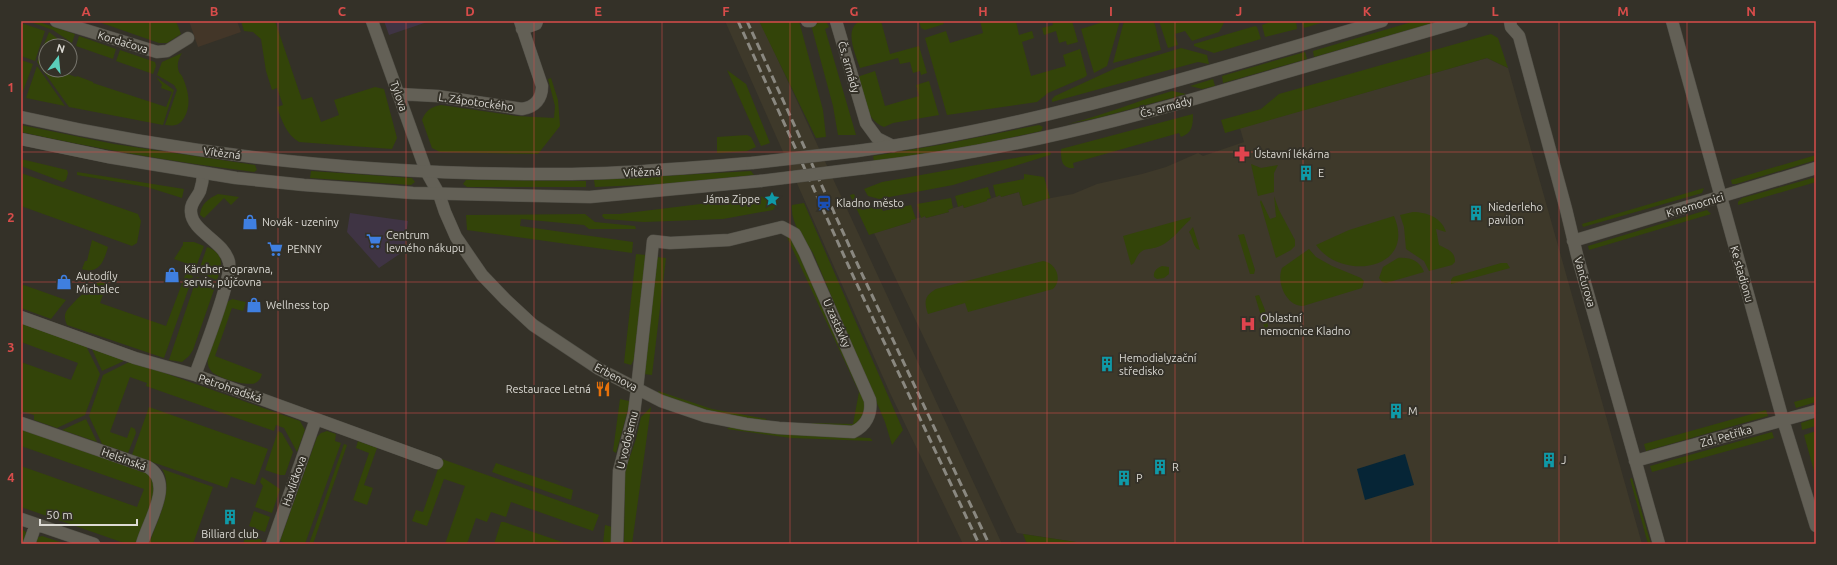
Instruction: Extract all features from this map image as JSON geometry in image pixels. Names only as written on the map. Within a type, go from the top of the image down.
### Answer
[{"type":"street","name":"Kordačova","points":[[56,21],[157,52],[167,51],[188,38]]},
{"type":"street","name":"Tylova","points":[[372,21],[426,171]]},
{"type":"street","points":[[521,25],[536,24],[537,21]]},
{"type":"street","name":"Čs. armády","points":[[836,21],[866,123],[877,138],[893,146]]},
{"type":"street","name":"Čs. armády","points":[[857,151],[893,146],[1054,114],[1167,84],[1382,21]]},
{"type":"street","name":"Čs. armády","points":[[865,168],[951,156],[1052,137],[1197,99],[1462,21]]},
{"type":"street","name":"Vančurova","points":[[1510,21],[1511,27],[1519,36],[1574,241],[1659,544]]},
{"type":"street","name":"Ke stadionu","points":[[1672,21],[1783,420],[1816,526]]},
{"type":"street","name":"L. Zápotockého","points":[[398,94],[437,96],[522,109],[533,105],[540,97],[542,86],[521,25]]},
{"type":"street","name":"Vítězná","points":[[21,117],[72,128],[210,152],[307,164],[426,171],[543,174],[620,173],[752,163],[857,151]]},
{"type":"street","name":"Vítězná","points":[[21,139],[108,157],[203,173],[304,185],[439,194],[590,197],[760,181],[865,168]]},
{"type":"street","name":"K nemocnici","points":[[1574,241],[1816,168]]},
{"type":"street","points":[[426,171],[439,194]]},
{"type":"street","name":"Vítězná","points":[[195,375],[226,285],[229,267],[228,260],[224,252],[196,224],[191,216],[192,204],[200,192],[203,173]]},
{"type":"street","name":"Erbenova","points":[[439,194],[451,227],[465,252],[482,275],[533,325],[599,369],[661,401],[685,410],[746,424],[804,430],[848,432],[857,430],[865,424]]},
{"type":"street","name":"U zastávky","points":[[652,241],[677,242],[729,240],[776,228],[786,229],[795,234],[805,253],[869,396],[870,410],[865,424]]},
{"type":"street","name":"U vodojemu","points":[[617,544],[619,471],[634,413],[652,241]]},
{"type":"street","name":"Petrohradská","points":[[21,317],[135,358],[195,375],[437,463]]},
{"type":"street","name":"Zd. Petříka","points":[[1635,461],[1816,411]]},
{"type":"street","name":"Havlíčkova","points":[[272,544],[316,419]]},
{"type":"street","name":"Helsinská","points":[[21,423],[148,467],[156,473],[160,482],[160,492],[142,544]]},
{"type":"street","points":[[21,519],[94,544]]},
{"type":"street","points":[[29,544],[36,524]]},
{"type":"shaded area","points":[[189,21],[237,21],[241,32],[198,47]]},
{"type":"shaded area","points":[[384,21],[430,21],[389,35]]},
{"type":"shaded area","points":[[725,21],[760,21],[1002,544],[963,544],[890,393]]},
{"type":"shaded area","name":"Oblastní nemocnice Kladno","points":[[1487,58],[1508,68],[1642,544],[1088,544],[1017,533],[874,233],[911,222],[911,220],[925,216],[926,218],[949,212],[948,210],[963,205],[964,208],[1001,195],[1001,197],[1019,192],[1023,206],[1040,200],[1073,194],[1097,184],[1166,167],[1198,153],[1203,156],[1244,142],[1240,128]]},
{"type":"shaded area","name":"Centrum levného nákupu","points":[[350,213],[408,221],[404,251],[379,268],[347,232]]},
{"type":"green space","points":[[28,21],[36,21],[75,34],[74,38],[65,38],[53,30]]},
{"type":"green space","points":[[96,21],[176,21],[181,34],[167,43],[159,43]]},
{"type":"green space","points":[[241,21],[275,21],[302,100],[312,97],[321,122],[339,115],[334,100],[375,87],[384,89],[397,138],[392,149],[299,142],[295,139],[285,127],[277,107],[283,105],[277,88],[272,90],[266,71],[261,39],[253,32],[244,31]]},
{"type":"green space","points":[[759,21],[799,21],[823,110],[826,137],[816,138]]},
{"type":"green space","points":[[810,21],[826,21],[829,27],[825,29],[856,135],[838,135],[833,106]]},
{"type":"green space","points":[[860,21],[881,21],[890,54],[919,46],[927,73],[921,75],[920,71],[913,73],[910,62],[900,64],[898,58],[860,68],[851,36],[855,25]]},
{"type":"green space","points":[[919,21],[943,21],[944,24],[925,30],[921,28]]},
{"type":"green space","points":[[980,21],[1016,21],[1019,35],[1032,31],[1034,38],[1022,42],[1031,76],[1066,66],[1063,55],[1080,49],[1087,75],[1048,93],[1037,102],[947,115],[925,38],[946,31],[950,43],[983,33]]},
{"type":"green space","points":[[1052,21],[1072,21],[1078,42],[1067,45],[1066,41],[1059,43],[1056,31],[1044,35],[1042,28],[1053,25]]},
{"type":"green space","points":[[1106,21],[1120,21],[1107,66],[1094,73],[1081,29]]},
{"type":"green space","points":[[1124,21],[1154,21],[1161,50],[1113,63]]},
{"type":"green space","points":[[1159,21],[1225,21],[1219,32],[1192,41],[1185,31],[1175,34],[1178,45],[1168,48]]},
{"type":"green space","points":[[1273,21],[1296,21],[1297,29],[1265,37],[1262,25]]},
{"type":"green space","points":[[1301,21],[1327,21],[1304,28]]},
{"type":"green space","points":[[1415,21],[1440,21],[1314,57],[1313,51]]},
{"type":"green space","points":[[21,23],[45,31],[43,38],[38,38],[38,52],[35,61],[21,56]]},
{"type":"green space","points":[[1255,26],[1257,27],[1261,39],[1214,53],[1194,46],[1194,44]]},
{"type":"green space","points":[[49,32],[57,38],[47,38]]},
{"type":"green space","points":[[1491,34],[1498,38],[1508,68],[1487,58],[1225,133],[1221,120],[1261,109],[1279,94]]},
{"type":"green space","points":[[79,36],[116,49],[113,59],[78,47]]},
{"type":"green space","points":[[1181,48],[1207,55],[1209,64],[1198,62],[1052,102],[1052,99],[1055,96],[1116,68]]},
{"type":"green space","points":[[120,50],[155,62],[156,66],[153,74],[116,61]]},
{"type":"green space","points":[[1305,52],[1307,59],[1223,83],[1222,76]]},
{"type":"green space","points":[[182,53],[178,60],[178,66],[187,92],[188,108],[180,123],[165,125],[177,90],[174,85],[157,75],[162,62]]},
{"type":"green space","points":[[21,60],[33,64],[21,97]]},
{"type":"green space","points":[[37,66],[38,78],[45,78],[65,106],[26,98]]},
{"type":"green space","points":[[727,70],[746,84],[770,143],[761,146]]},
{"type":"green space","points":[[875,71],[885,106],[919,96],[916,85],[929,81],[939,115],[893,123],[884,127],[878,124],[869,113],[857,77]]},
{"type":"green space","points":[[78,76],[93,83],[166,107],[172,92],[161,88],[162,85],[156,77],[174,90],[163,125],[69,107],[48,78],[78,78]]},
{"type":"green space","points":[[551,78],[558,100],[560,126],[538,154],[440,152],[432,148],[422,120],[427,111],[441,105],[516,116],[554,118],[555,106],[548,79]]},
{"type":"green space","points":[[1213,79],[1215,86],[1202,89],[1190,86]]},
{"type":"green space","points":[[1172,91],[1186,94],[1098,118],[1068,124],[1095,116]]},
{"type":"green space","points":[[1193,114],[1193,122],[1190,131],[1181,137],[1179,133],[1073,163],[1074,168],[1066,167],[1063,163],[1061,149]]},
{"type":"green space","points":[[21,125],[114,144],[255,165],[257,170],[254,172],[195,164],[79,144],[21,132]]},
{"type":"green space","points":[[1039,125],[1043,127],[1041,131],[937,152],[874,161],[873,156],[939,145]]},
{"type":"green space","points":[[747,135],[751,137],[756,147],[747,151],[717,153],[717,137]]},
{"type":"green space","points":[[1048,152],[1051,153],[1050,155],[953,185],[879,199],[868,196],[864,189],[882,182]]},
{"type":"green space","points":[[1816,155],[1816,160],[1732,184],[1731,180]]},
{"type":"green space","points":[[21,159],[67,170],[68,173],[66,180],[63,182],[21,166]]},
{"type":"green space","points":[[1251,164],[1261,168],[1278,165],[1274,173],[1274,192],[1258,196]]},
{"type":"green space","points":[[311,171],[412,178],[415,182],[411,185],[310,178]]},
{"type":"green space","points":[[751,171],[754,175],[665,184],[595,187],[594,180]]},
{"type":"green space","points":[[77,172],[184,189],[182,198],[147,187],[77,175]]},
{"type":"green space","points":[[21,173],[138,214],[141,221],[137,243],[132,246],[21,206]]},
{"type":"green space","points":[[1024,174],[1044,177],[1050,198],[1023,206],[1019,192],[996,197],[993,185],[1024,179]]},
{"type":"green space","points":[[1816,177],[1816,182],[1738,205],[1738,202],[1742,198]]},
{"type":"green space","points":[[466,180],[586,181],[586,187],[467,187],[463,184]]},
{"type":"green space","points":[[988,187],[991,198],[987,199],[987,201],[964,208],[963,205],[958,207],[955,196]]},
{"type":"green space","points":[[1704,188],[1702,193],[1583,227],[1582,224]]},
{"type":"green space","points":[[218,194],[239,197],[231,205],[224,198],[204,218],[200,215],[203,205]]},
{"type":"green space","points":[[854,194],[862,210],[880,206],[883,211],[911,205],[916,219],[911,220],[911,222],[869,235],[850,195]]},
{"type":"green space","points":[[767,196],[778,197],[778,203],[773,210],[723,219],[644,222],[605,219],[602,216],[603,214],[619,214]]},
{"type":"green space","points":[[1274,196],[1279,210],[1295,240],[1295,246],[1291,250],[1276,258],[1260,202],[1261,200],[1270,219],[1276,217]]},
{"type":"green space","points":[[951,198],[953,208],[948,210],[949,212],[921,218],[917,204]]},
{"type":"green space","points":[[804,203],[903,430],[892,445],[885,422],[813,253],[795,224],[792,205]]},
{"type":"green space","points":[[1707,210],[1711,214],[1589,250],[1588,246]]},
{"type":"green space","points":[[1413,212],[1429,215],[1441,223],[1444,227],[1446,232],[1436,229],[1439,245],[1454,255],[1455,262],[1452,265],[1429,271],[1424,261],[1406,249],[1404,227],[1400,215]]},
{"type":"green space","points":[[585,214],[595,222],[635,226],[636,229],[589,229],[584,225],[521,219],[520,226],[633,242],[632,253],[467,230],[466,215]]},
{"type":"green space","points":[[1394,216],[1398,234],[1395,249],[1386,259],[1373,265],[1358,266],[1342,264],[1328,257],[1316,245],[1349,230]]},
{"type":"green space","points":[[1191,217],[1190,220],[1168,242],[1159,247],[1146,249],[1140,253],[1131,265],[1123,236]]},
{"type":"green space","points":[[1193,227],[1200,250],[1195,247],[1189,232]]},
{"type":"green space","points":[[785,233],[787,233],[793,240],[864,397],[864,414],[855,426],[810,425],[812,423],[853,424],[859,392]]},
{"type":"green space","points":[[1244,234],[1255,270],[1254,274],[1250,274],[1238,235]]},
{"type":"green space","points":[[92,240],[108,247],[100,266],[93,270],[82,269],[85,261],[87,261]]},
{"type":"green space","points":[[183,242],[194,242],[204,246],[194,272],[186,269],[188,264],[174,259],[183,245]]},
{"type":"green space","points":[[207,247],[217,253],[221,260],[217,280],[198,273]]},
{"type":"green space","points":[[1309,249],[1316,257],[1332,266],[1361,278],[1364,281],[1362,288],[1303,306],[1292,302],[1287,298],[1284,292],[1280,280],[1280,274],[1282,268]]},
{"type":"green space","points":[[636,254],[646,255],[634,359],[631,365],[624,363]]},
{"type":"green space","points":[[657,257],[666,258],[652,375],[644,374]]},
{"type":"green space","points":[[1398,258],[1414,260],[1420,265],[1424,272],[1386,283],[1382,282],[1379,278],[1383,267]]},
{"type":"green space","points":[[1043,261],[1048,262],[1057,272],[1057,281],[1053,289],[968,312],[965,303],[928,314],[926,300],[929,294],[936,289]]},
{"type":"green space","points":[[1501,263],[1507,263],[1510,268],[1451,284],[1453,277]]},
{"type":"green space","points":[[1162,266],[1169,267],[1169,274],[1164,278],[1157,279],[1154,277],[1154,273]]},
{"type":"green space","points":[[186,273],[193,276],[164,358],[67,325],[65,314],[68,309],[90,288],[97,283],[100,283],[107,284],[100,303],[166,326]]},
{"type":"green space","points":[[197,277],[216,284],[193,350],[182,362],[169,360]]},
{"type":"green space","points":[[21,284],[66,300],[51,319],[21,308]]},
{"type":"green space","points":[[1259,295],[1265,310],[1268,326],[1266,328],[1264,326],[1255,296]]},
{"type":"green space","points":[[232,299],[246,302],[243,311],[232,308],[215,356],[262,374],[259,380],[253,384],[234,382],[221,377],[212,372],[208,365],[208,357],[227,302]]},
{"type":"green space","points":[[21,323],[86,346],[100,374],[85,415],[57,428],[34,420],[34,415],[21,411],[21,362],[71,380],[78,363],[21,342]]},
{"type":"green space","points":[[91,347],[126,360],[102,371]]},
{"type":"green space","points":[[131,361],[300,421],[305,430],[297,452],[284,428],[276,425],[274,431],[146,386],[147,383],[130,377],[110,432],[127,438],[131,427],[135,429],[136,433],[128,453],[102,444],[89,416],[103,375]]},
{"type":"green space","points":[[658,391],[712,409],[767,419],[764,421],[698,408],[659,394]]},
{"type":"green space","points":[[1816,396],[1816,402],[1796,408],[1794,402]]},
{"type":"green space","points":[[620,399],[629,401],[629,406],[616,453],[613,451]]},
{"type":"green space","points":[[149,407],[268,449],[255,485],[231,477],[227,488],[132,455]]},
{"type":"green space","points":[[651,407],[632,544],[624,544],[625,471],[636,439],[641,417]]},
{"type":"green space","points":[[1766,410],[1768,416],[1646,451],[1644,444]]},
{"type":"green space","points":[[1816,418],[1816,426],[1802,430],[1801,423]]},
{"type":"green space","points":[[86,419],[97,442],[62,430]]},
{"type":"green space","points":[[21,426],[150,472],[157,488],[138,544],[127,544],[21,507],[21,466],[137,507],[144,489],[21,446]]},
{"type":"green space","points":[[731,426],[788,434],[870,438],[873,441],[791,438],[727,429]]},
{"type":"green space","points":[[278,431],[282,433],[293,452],[285,475],[280,475],[265,470]]},
{"type":"green space","points":[[327,431],[336,434],[335,441],[341,443],[305,544],[288,544],[280,541],[317,437],[321,433]]},
{"type":"green space","points":[[1816,431],[1816,478],[1804,435]]},
{"type":"green space","points":[[1772,432],[1774,438],[1652,472],[1650,466]]},
{"type":"green space","points":[[358,441],[377,448],[364,485],[373,488],[367,505],[353,500],[369,453],[356,448]]},
{"type":"green space","points":[[344,444],[347,445],[313,544],[309,544]]},
{"type":"green space","points":[[439,458],[599,515],[593,531],[511,502],[506,517],[491,512],[487,522],[476,518],[467,544],[445,544],[465,486],[444,479],[427,526],[412,521],[416,510],[423,512],[438,469],[435,468]]},
{"type":"green space","points":[[496,463],[573,490],[571,500],[492,472]]},
{"type":"green space","points":[[162,469],[213,487],[193,544],[149,544],[160,516],[165,496],[165,477]]},
{"type":"green space","points":[[262,477],[280,489],[272,513],[255,507],[263,486],[260,482]]},
{"type":"green space","points":[[1632,478],[1651,544],[1648,544],[1630,479]]},
{"type":"green space","points":[[254,511],[270,517],[265,532],[249,526]]},
{"type":"green space","points":[[501,522],[504,522],[568,544],[494,544]]},
{"type":"green space","points":[[605,525],[612,527],[611,544],[603,544]]},
{"type":"green space","points":[[21,528],[28,534],[26,544],[21,544]]},
{"type":"green space","points":[[246,534],[262,540],[261,544],[243,544]]},
{"type":"green space","points":[[1023,534],[1089,544],[1027,544]]},
{"type":"green space","points":[[42,536],[66,544],[33,544],[36,538]]},
{"type":"water","points":[[1405,454],[1414,485],[1365,500],[1357,469]]},
{"type":"railway","points":[[738,21],[854,278],[979,544]]},
{"type":"railway","points":[[747,21],[862,274],[989,544]]},
{"type":"place","name":"Ústavní lékárna","points":[[1242,154]]},
{"type":"place","name":"E","points":[[1306,173]]},
{"type":"place","name":"Jáma Zippe","points":[[772,199]]},
{"type":"place","name":"Kladno město","points":[[824,203]]},
{"type":"place","name":"Niederleho pavilon","points":[[1476,213]]},
{"type":"place","name":"Novák - uzeniny","points":[[250,222]]},
{"type":"place","name":"Centrum levného nákupu","points":[[374,241]]},
{"type":"place","name":"PENNY","points":[[275,249]]},
{"type":"place","name":"Kärcher - opravna, servis, půjčovna","points":[[172,275]]},
{"type":"place","name":"Autodíly Michalec","points":[[64,282]]},
{"type":"place","name":"Wellness top","points":[[254,305]]},
{"type":"place","name":"Oblastní nemocnice Kladno","points":[[1248,324]]},
{"type":"place","name":"Hemodialyzační středisko","points":[[1107,364]]},
{"type":"place","name":"Restaurace Letná","points":[[603,389]]},
{"type":"place","name":"M","points":[[1396,411]]},
{"type":"place","name":"J","points":[[1549,460]]},
{"type":"place","name":"R","points":[[1160,467]]},
{"type":"place","name":"P","points":[[1124,478]]},
{"type":"place","name":"Billiard club","points":[[230,517]]}]
